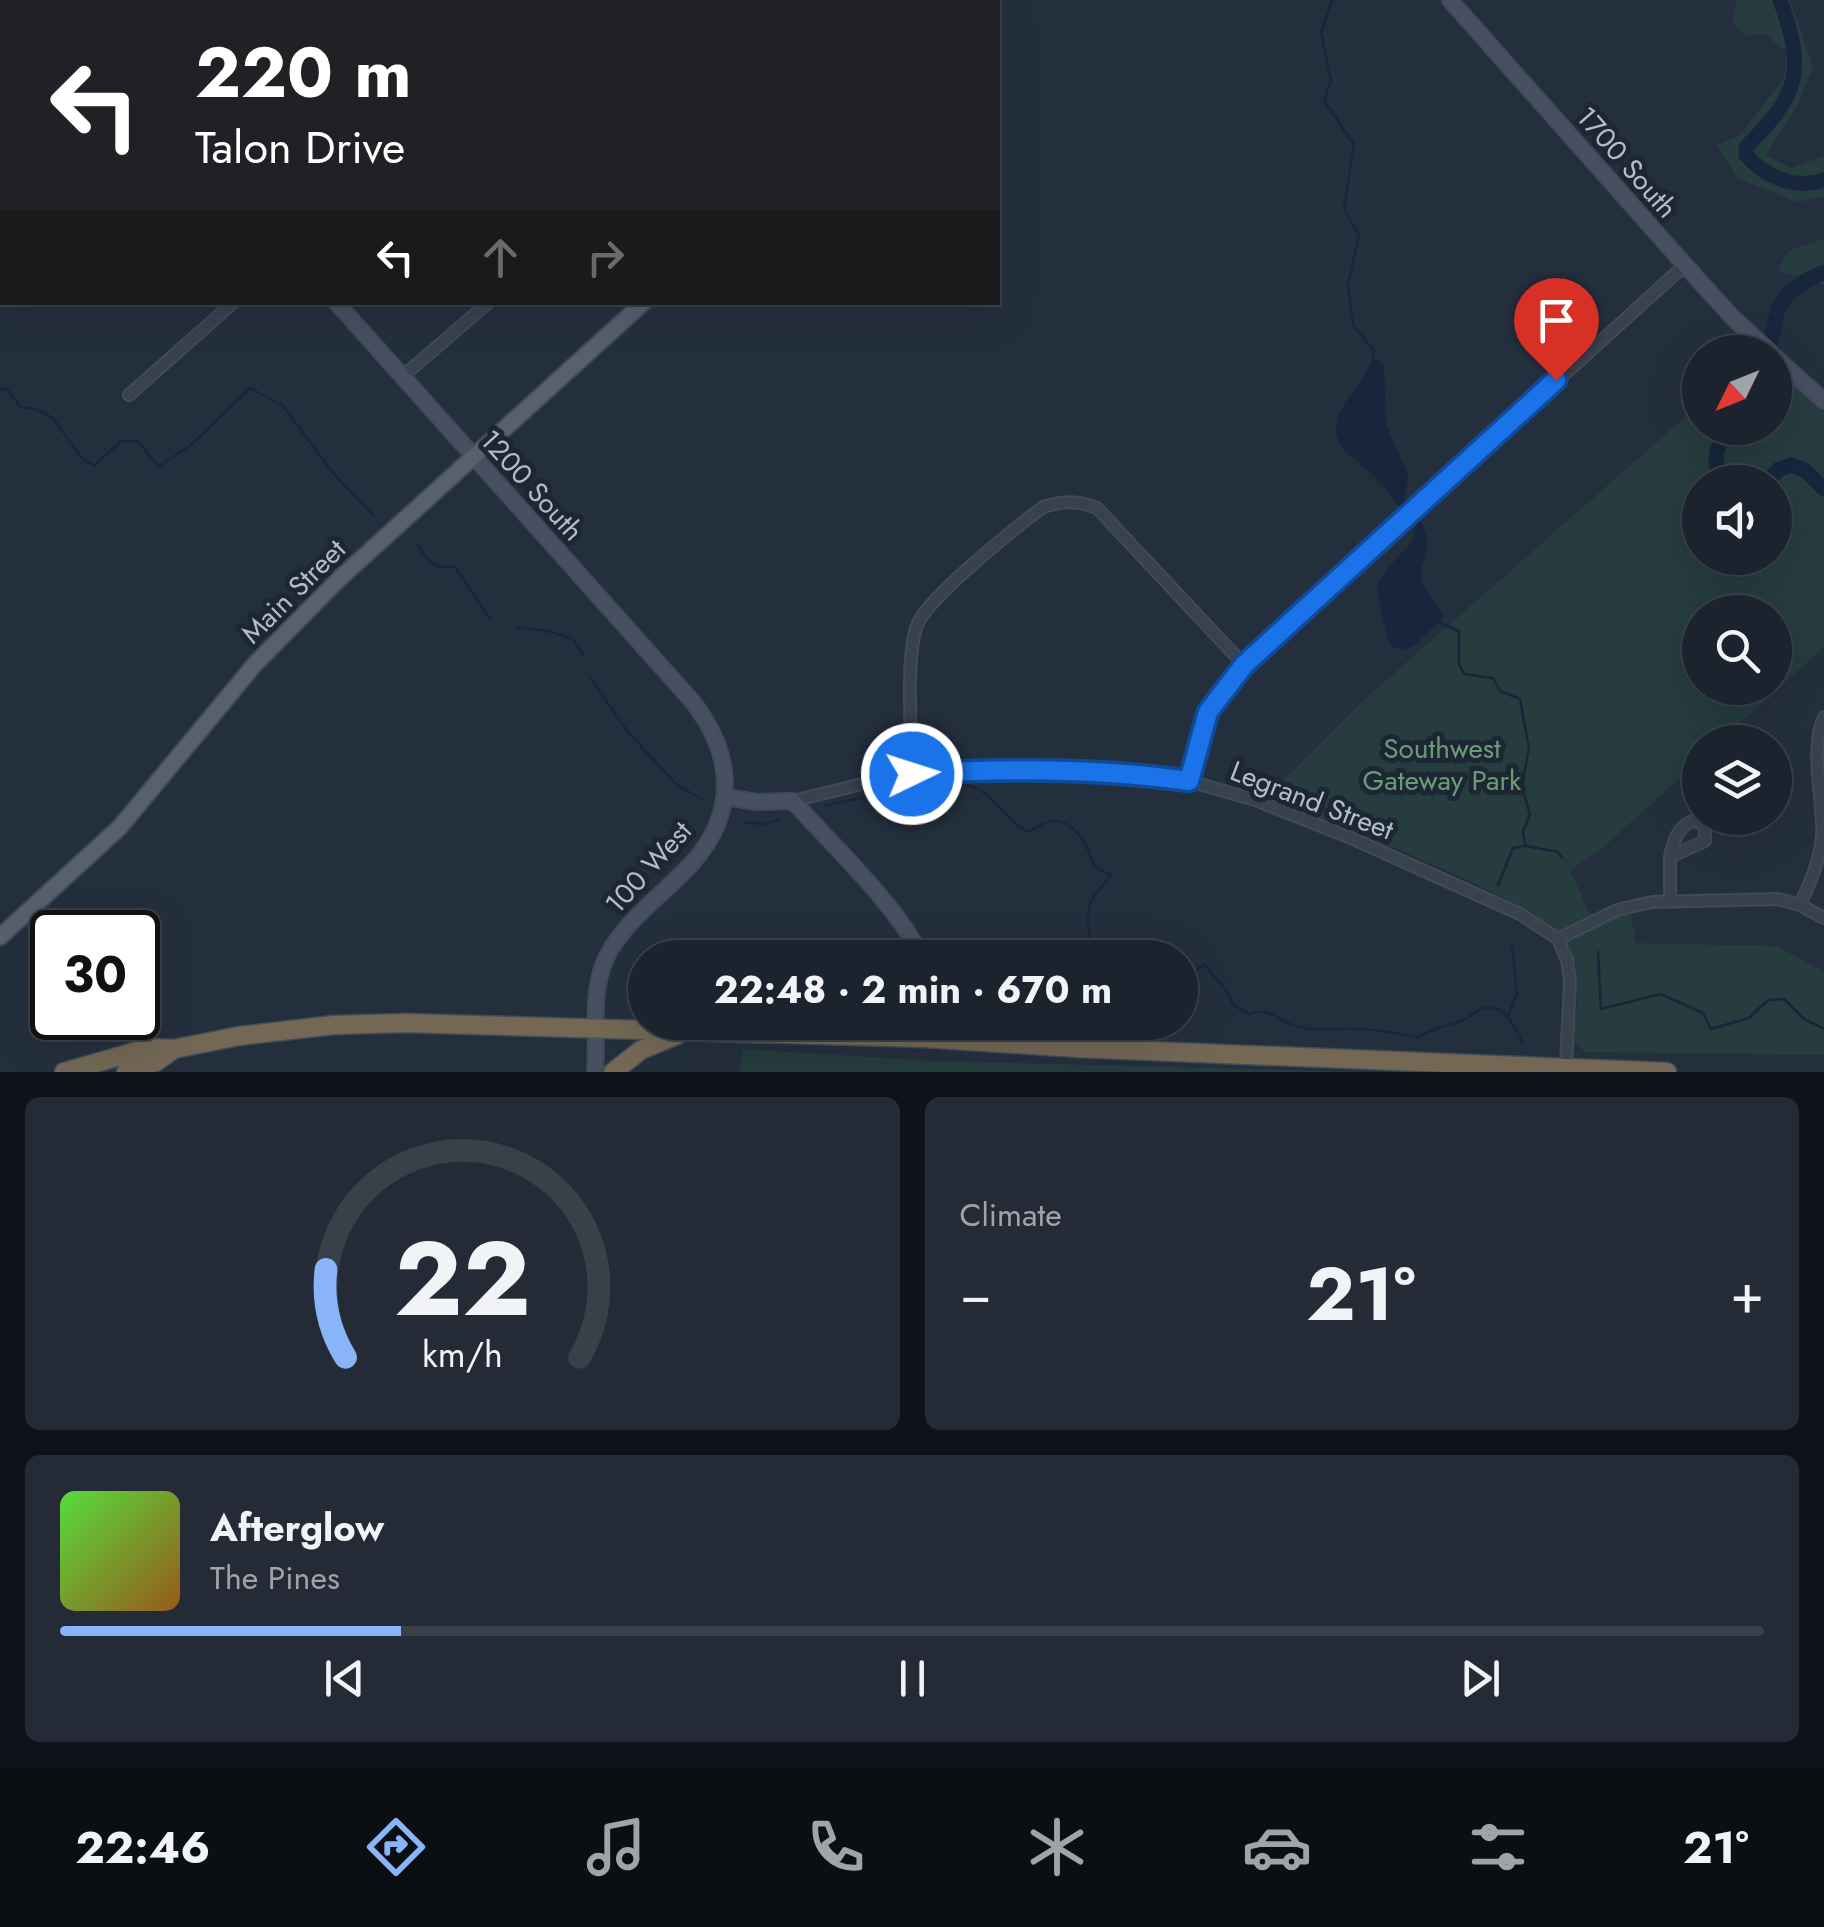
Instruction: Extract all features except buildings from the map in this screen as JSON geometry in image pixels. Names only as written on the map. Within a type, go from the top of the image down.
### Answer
[{"type":"highway","points":[[64,1072],[148,1048],[174,1049],[240,1036],[334,1026],[406,1022],[628,1030]]},
{"type":"highway","points":[[613,1072],[641,1050],[665,1040]]},
{"type":"highway","points":[[1010,1040],[1078,1048],[1667,1072]]},
{"type":"highway","points":[[126,1072],[156,1062],[174,1049]]},
{"type":"main road","name":"1700 South","points":[[1450,0],[1751,335]]},
{"type":"main road","name":"1200 South","points":[[339,305],[692,701]]},
{"type":"main road","name":"Main Street","points":[[0,937],[120,827],[255,664],[339,579],[641,305]]},
{"type":"main road","name":"1700 South","points":[[1792,372],[1824,401]]},
{"type":"main road","name":"100 West","points":[[595,1072],[598,978],[607,956],[638,914],[705,846],[725,797],[722,750],[710,724],[692,701]]},
{"type":"main road","name":"Legrand Street","points":[[725,797],[757,802],[793,800]]},
{"type":"main road","points":[[793,800],[914,940]]},
{"type":"street","points":[[1189,781],[1208,712],[1244,665],[1685,265]]},
{"type":"street","points":[[130,395],[231,305]]},
{"type":"street","points":[[402,377],[485,305]]},
{"type":"street","points":[[912,774],[912,647],[918,623],[938,598],[1043,507],[1079,501],[1097,508],[1244,665]]},
{"type":"street","points":[[1800,905],[1819,860],[1822,835],[1818,740],[1824,717]]},
{"type":"street","name":"Legrand Street","points":[[793,800],[912,774],[970,770],[1140,774],[1189,781],[1255,800],[1351,838],[1520,914],[1558,939]]},
{"type":"street","points":[[1670,857],[1704,842],[1705,828],[1695,820],[1678,832],[1670,857],[1670,902]]},
{"type":"street","points":[[1678,832],[1693,848]]},
{"type":"street","points":[[1566,1066],[1570,981],[1558,939],[1632,905],[1670,902],[1778,899],[1824,918]]},
{"type":"green space","points":[[1737,0],[1790,0],[1813,68],[1796,108],[1766,155],[1791,168],[1824,156],[1824,197],[1797,202],[1738,179],[1717,145],[1740,135],[1784,78],[1787,50],[1777,46],[1768,34],[1746,36],[1732,21]]},
{"type":"green space","points":[[1824,239],[1824,285],[1778,271],[1788,251]]},
{"type":"green space","name":"Southwest Gateway Park","points":[[1792,384],[1824,412],[1824,647],[1792,676],[1792,595],[1682,595],[1682,705],[1760,705],[1738,725],[1682,725],[1682,776],[1598,852],[1570,870],[1590,914],[1631,915],[1636,943],[1777,946],[1824,972],[1824,1055],[1585,1052],[1574,1041],[1577,991],[1572,954],[1549,925],[1428,862],[1266,797],[1365,699],[1682,420],[1682,445],[1792,445]]},
{"type":"green space","points":[[743,1049],[934,1061],[1372,1072],[739,1072]]},
{"type":"water","points":[[1377,358],[1384,365],[1386,425],[1409,477],[1404,499],[1426,535],[1422,580],[1443,618],[1415,645],[1403,651],[1390,645],[1378,585],[1409,544],[1415,525],[1383,486],[1348,454],[1336,434],[1342,407]]},
{"type":"waterway","points":[[1332,0],[1321,32],[1331,81],[1324,100],[1354,145],[1344,209],[1359,235],[1348,284],[1353,325],[1374,351],[1373,361]]},
{"type":"waterway","points":[[1780,0],[1793,46],[1793,81],[1777,112],[1746,147],[1746,155],[1762,170],[1782,180],[1824,180]]},
{"type":"waterway","points":[[1772,335],[1778,311],[1788,294],[1824,272]]},
{"type":"waterway","points":[[0,390],[6,388],[22,408],[47,414],[94,466],[121,441],[137,441],[159,466],[190,446],[250,388],[283,406],[333,473],[374,516]]},
{"type":"waterway","points":[[1716,465],[1720,445]]},
{"type":"waterway","points":[[1792,465],[1806,471],[1824,489]]},
{"type":"waterway","points":[[418,546],[437,566],[454,566],[490,619]]},
{"type":"waterway","points":[[1439,622],[1459,631],[1459,664],[1464,674],[1493,678],[1500,691],[1520,699],[1529,748],[1522,786],[1530,815],[1523,831],[1525,846],[1513,848],[1498,885]]},
{"type":"waterway","points":[[517,627],[573,639],[583,654]]},
{"type":"waterway","points":[[591,678],[627,731],[677,785],[702,799]]},
{"type":"waterway","points":[[826,806],[935,785]]},
{"type":"waterway","points":[[966,785],[991,798],[1028,832],[1051,821],[1067,825],[1085,844],[1094,867],[1111,875],[1090,906],[1091,940]]},
{"type":"waterway","points":[[744,822],[762,824],[779,820]]},
{"type":"waterway","points":[[1526,846],[1558,852],[1562,858]]},
{"type":"waterway","points":[[1508,1015],[1517,995],[1512,943]]},
{"type":"waterway","points":[[1598,952],[1601,1009],[1661,994],[1703,1013],[1711,1029],[1749,1018],[1768,1000],[1784,999],[1804,1019],[1824,1029]]},
{"type":"waterway","points":[[1198,969],[1204,964],[1229,994],[1233,1005],[1249,1014],[1269,1013],[1299,1027],[1363,1029],[1419,1037],[1492,1007],[1504,1013],[1522,1042]]},
{"type":"route","points":[[912,774],[970,770],[1073,772],[1140,774],[1189,781],[1208,712],[1244,665],[1556,380]]}]
